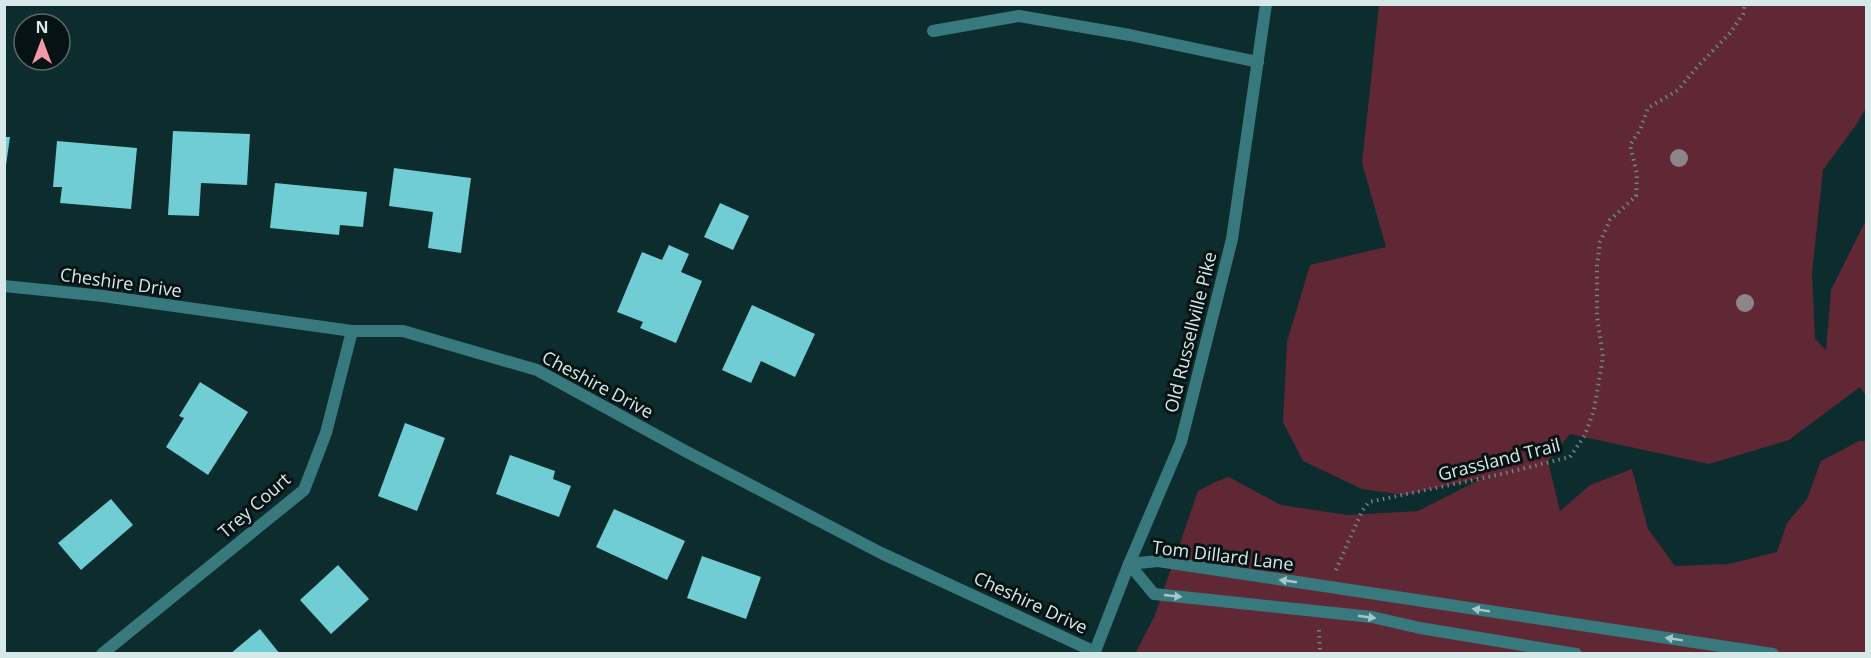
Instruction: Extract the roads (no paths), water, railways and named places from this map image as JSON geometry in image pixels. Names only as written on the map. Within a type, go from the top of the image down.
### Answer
[{"type":"street","name":"Old Russellville Pike","points":[[1095,653],[1129,564],[1181,442],[1232,239],[1266,4]]},
{"type":"street","points":[[933,31],[1019,16],[1130,35],[1258,62]]},
{"type":"street","name":"Cheshire Drive","points":[[4,286],[103,296],[352,331],[403,331],[537,370],[687,452],[881,553],[1095,653]]},
{"type":"street","name":"Trey Court","points":[[102,654],[304,490],[326,433],[352,331]]},
{"type":"street","name":"Tom Dillard Lane","points":[[1129,564],[1158,561],[1773,654]]},
{"type":"street","name":"Tom Dillard Lane","points":[[1129,564],[1154,594],[1372,617],[1420,628],[1576,654]]}]
